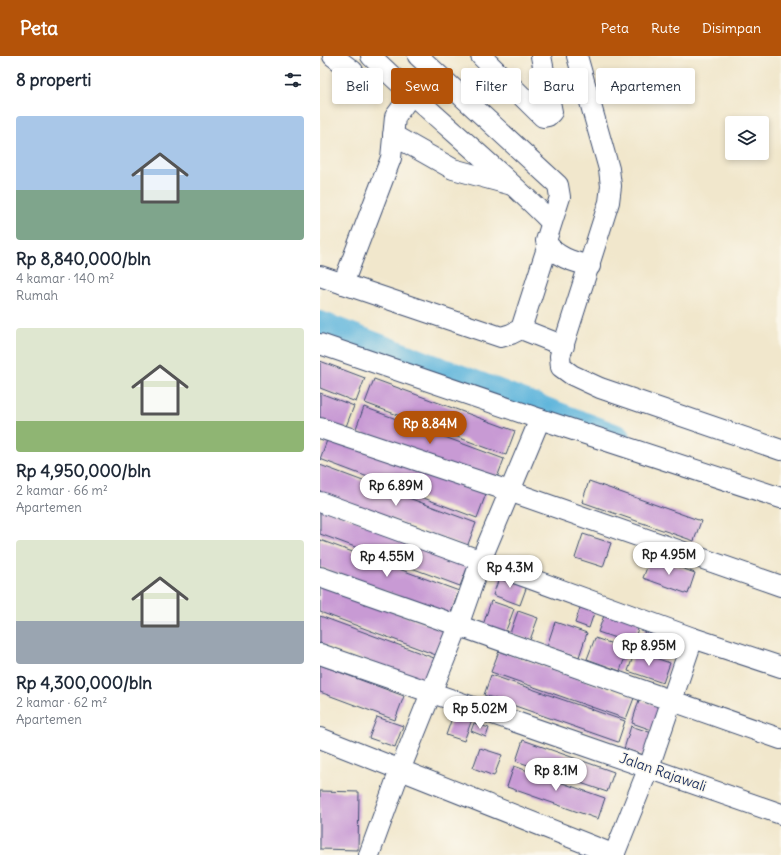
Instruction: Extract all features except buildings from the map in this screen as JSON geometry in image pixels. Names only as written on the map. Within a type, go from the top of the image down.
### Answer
[{"type":"street","points":[[333,56],[349,68]]},
{"type":"street","points":[[371,56],[391,76]]},
{"type":"street","points":[[418,56],[558,185],[560,197],[546,241],[550,250],[580,263]]},
{"type":"street","points":[[481,56],[529,103]]},
{"type":"street","points":[[526,56],[537,68]]},
{"type":"street","points":[[541,56],[543,68]]},
{"type":"street","points":[[542,337],[609,202],[611,186],[609,169],[577,56]]},
{"type":"street","points":[[343,284],[391,158],[395,117],[404,104]]},
{"type":"street","points":[[421,104],[516,186],[551,222]]},
{"type":"street","points":[[530,104],[543,117],[548,116],[552,112],[550,104]]},
{"type":"street","points":[[393,135],[453,169],[516,186]]},
{"type":"street","points":[[542,337],[548,245]]},
{"type":"street","points":[[320,276],[501,337],[542,337],[560,356],[562,367],[572,375],[600,388],[781,450]]},
{"type":"street","points":[[320,344],[540,419],[781,498]]},
{"type":"street","points":[[369,855],[400,770],[458,626],[482,560],[540,419]]},
{"type":"street","points":[[320,428],[510,491],[781,586]]},
{"type":"street","points":[[320,502],[693,638],[781,667]]},
{"type":"street","points":[[320,577],[671,702],[781,739]]},
{"type":"street","points":[[320,738],[614,855],[649,767],[693,638]]},
{"type":"street","name":"Jalan Rajawali","points":[[320,654],[781,814]]},
{"type":"waterway","points":[[320,323],[619,437]]}]
